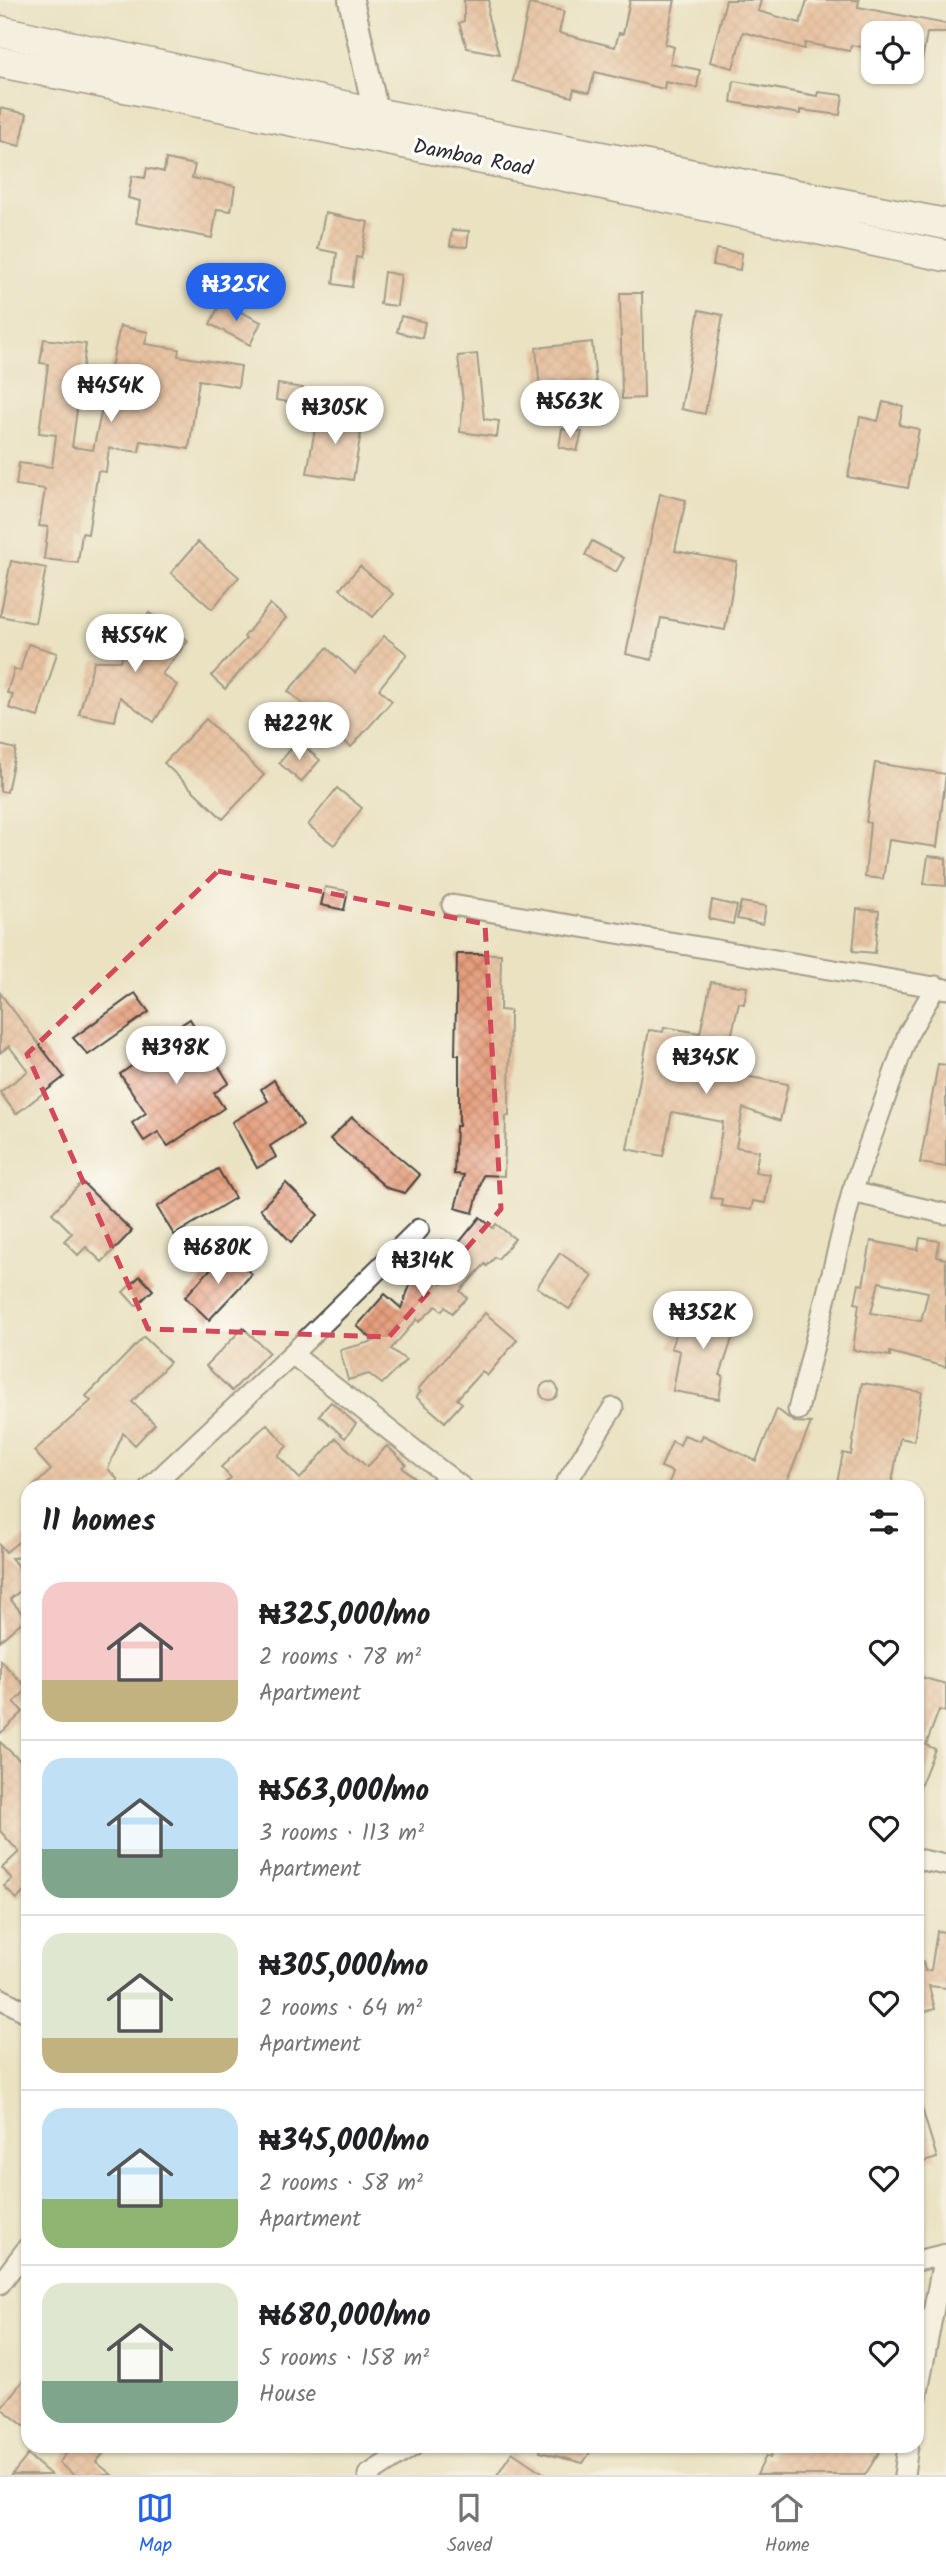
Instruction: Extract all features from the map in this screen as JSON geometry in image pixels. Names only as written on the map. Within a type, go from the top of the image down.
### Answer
[{"type":"main road","name":"Damboa Road","points":[[0,31],[378,126],[946,256]]},
{"type":"main road","name":"Damboa Road","points":[[0,62],[946,224]]},
{"type":"street","points":[[351,0],[378,126]]},
{"type":"street","points":[[452,905],[941,988],[908,1034],[852,1192],[799,1410]]},
{"type":"street","points":[[852,1192],[946,1214]]},
{"type":"street","points":[[158,1480],[292,1354],[419,1229]]},
{"type":"street","points":[[292,1354],[453,1480]]},
{"type":"street","points":[[569,1480],[613,1408]]},
{"type":"street","points":[[924,1860],[946,1865]]},
{"type":"street","points":[[0,1998],[21,2009]]},
{"type":"street","points":[[924,2259],[945,2254],[924,2361]]},
{"type":"street","points":[[0,2284],[21,2256]]},
{"type":"street","points":[[368,2475],[402,2453]]},
{"type":"street","points":[[904,2475],[907,2453]]},
{"type":"highlighted area","points":[[218,871],[485,924],[501,1209],[389,1337],[148,1329],[27,1054]]},
{"type":"building","points":[[464,0],[489,0],[488,17],[499,54],[467,48],[459,23],[464,21]]},
{"type":"building","points":[[630,0],[675,0],[665,44],[674,47],[670,64],[700,70],[697,88],[665,82],[664,89],[595,72],[589,93],[574,89],[572,97],[513,81],[529,4],[564,11],[559,33],[615,47],[619,33],[623,34]]},
{"type":"building","points":[[726,0],[761,0],[758,11],[800,23],[807,0],[859,0],[858,7],[946,24],[946,33],[927,33],[924,50],[924,21],[861,21],[861,47],[851,45],[850,51],[805,43],[804,49],[743,32],[733,68],[710,62]]},
{"type":"building","points":[[734,81],[817,96],[818,92],[843,95],[840,115],[800,110],[800,114],[731,102]]},
{"type":"building","points":[[0,108],[27,114],[20,146],[0,141]]},
{"type":"building","points":[[166,159],[195,165],[192,178],[235,186],[231,211],[217,209],[212,238],[136,223],[140,201],[128,198],[132,176],[145,178],[147,168],[164,172]]},
{"type":"building","points":[[325,213],[368,222],[361,258],[356,257],[352,287],[333,284],[337,253],[318,249]]},
{"type":"building","points":[[452,230],[469,231],[467,247],[450,246]]},
{"type":"building","points":[[716,249],[742,253],[740,270],[713,265]]},
{"type":"building","points":[[384,272],[401,275],[397,306],[380,304]]},
{"type":"building","points":[[620,293],[642,293],[644,398],[622,399]]},
{"type":"building","points":[[221,302],[261,322],[250,345],[210,324]]},
{"type":"building","points":[[699,310],[723,315],[705,414],[681,409]]},
{"type":"building","points":[[401,316],[425,322],[422,338],[397,332]]},
{"type":"building","points":[[120,326],[148,332],[145,344],[179,349],[178,356],[241,366],[238,387],[199,380],[189,449],[141,441],[139,452],[109,448],[106,472],[98,471],[88,534],[82,533],[78,563],[44,559],[48,527],[39,526],[45,489],[16,485],[19,463],[52,467],[56,435],[39,433],[48,364],[40,363],[44,339],[86,344],[72,447],[93,450]]},
{"type":"building","points":[[592,342],[596,384],[540,389],[536,348]]},
{"type":"building","points":[[477,354],[484,419],[499,421],[497,437],[460,432],[463,402],[458,356]]},
{"type":"building","points":[[278,384],[303,388],[301,404],[276,400]]},
{"type":"building","points":[[883,402],[903,406],[899,425],[919,429],[908,488],[848,477],[860,417],[878,421]]},
{"type":"building","points":[[318,412],[363,420],[353,480],[307,473]]},
{"type":"building","points":[[562,429],[582,432],[577,451],[559,447]]},
{"type":"building","points":[[660,494],[686,500],[675,551],[737,562],[725,630],[661,618],[652,660],[626,654]]},
{"type":"building","points":[[592,541],[624,558],[616,572],[585,555]]},
{"type":"building","points":[[198,542],[239,577],[212,609],[171,573]]},
{"type":"building","points":[[11,561],[46,568],[35,623],[0,616]]},
{"type":"building","points":[[360,566],[393,594],[373,617],[340,589]]},
{"type":"building","points":[[270,604],[286,618],[225,689],[211,676],[246,639],[244,637]]},
{"type":"building","points":[[149,613],[188,641],[162,674],[177,685],[154,722],[120,697],[115,721],[79,714],[94,661],[120,661]]},
{"type":"building","points":[[384,636],[407,654],[379,689],[392,701],[351,747],[288,691],[327,648],[355,673]]},
{"type":"building","points":[[28,644],[57,653],[38,717],[9,708],[13,694],[7,693],[14,669],[20,671]]},
{"type":"building","points":[[206,719],[264,775],[223,819],[164,763]]},
{"type":"building","points":[[298,741],[320,760],[301,782],[279,763]]},
{"type":"building","points":[[0,745],[16,749],[7,792],[0,791]]},
{"type":"building","points":[[875,763],[946,774],[937,847],[889,840],[883,879],[865,877],[870,823],[866,822]]},
{"type":"building","points":[[337,788],[362,808],[334,845],[308,825]]},
{"type":"building","points":[[928,856],[946,858],[946,886],[924,884]]},
{"type":"building","points":[[325,887],[348,891],[344,910],[321,905]]},
{"type":"building","points":[[712,900],[737,906],[733,924],[709,919]]},
{"type":"building","points":[[741,902],[766,906],[763,924],[737,919]]},
{"type":"building","points":[[857,909],[879,911],[875,953],[853,951]]},
{"type":"building","points":[[457,954],[501,954],[500,1010],[510,1011],[509,1116],[506,1116],[504,1176],[483,1175],[473,1213],[455,1208],[464,1175],[454,1174],[456,1126],[459,1126],[459,1055],[455,1055]]},
{"type":"building","points":[[711,982],[747,987],[744,1004],[739,1003],[723,1072],[788,1084],[780,1121],[743,1108],[736,1147],[759,1151],[755,1172],[770,1174],[765,1203],[753,1201],[751,1210],[721,1206],[722,1199],[711,1198],[723,1122],[672,1112],[663,1156],[627,1149],[649,1030],[663,1032],[664,1027],[700,1033]]},
{"type":"building","points":[[0,993],[64,1077],[16,1114],[0,1092],[28,1071],[9,1046],[0,1053]]},
{"type":"building","points":[[135,993],[149,1012],[88,1055],[73,1038]]},
{"type":"building","points":[[190,1019],[229,1083],[214,1093],[224,1108],[168,1146],[158,1132],[144,1141],[132,1123],[146,1113],[120,1074],[168,1041],[164,1036]]},
{"type":"building","points":[[938,1064],[946,1065],[946,1167],[920,1163]]},
{"type":"building","points":[[274,1080],[303,1125],[270,1146],[276,1157],[257,1168],[232,1122],[268,1101],[261,1089]]},
{"type":"building","points":[[352,1117],[420,1175],[405,1193],[387,1188],[330,1139]]},
{"type":"building","points":[[218,1169],[235,1198],[174,1235],[157,1207]]},
{"type":"building","points":[[82,1182],[132,1231],[102,1262],[86,1247],[78,1255],[64,1241],[72,1233],[52,1213]]},
{"type":"building","points":[[286,1183],[318,1215],[291,1242],[260,1209]]},
{"type":"building","points":[[480,1217],[493,1228],[496,1224],[515,1239],[498,1259],[495,1257],[487,1266],[485,1264],[460,1291],[467,1298],[452,1313],[445,1307],[442,1311],[436,1306],[419,1322],[417,1319],[391,1349],[406,1360],[382,1384],[369,1374],[348,1380],[340,1350],[374,1341],[357,1326],[385,1294],[401,1308],[417,1268],[442,1240],[453,1250]]},
{"type":"building","points":[[920,1238],[939,1241],[937,1257],[946,1259],[946,1367],[890,1352],[890,1356],[853,1350],[859,1304],[855,1303],[859,1284],[863,1285],[871,1241],[918,1250]],"holes":[[[879,1282],[928,1292],[921,1321],[871,1313]]]},
{"type":"building","points":[[225,1253],[252,1274],[209,1320],[185,1297]]},
{"type":"building","points":[[560,1253],[593,1276],[569,1309],[537,1287]]},
{"type":"building","points":[[140,1276],[153,1290],[136,1306],[123,1292]]},
{"type":"building","points":[[695,1302],[739,1318],[720,1375],[723,1376],[719,1399],[673,1391],[680,1351],[671,1348],[677,1330],[685,1333]]},
{"type":"building","points":[[485,1313],[517,1340],[487,1376],[482,1371],[457,1399],[462,1403],[445,1422],[416,1397],[421,1392],[418,1389]]},
{"type":"building","points":[[243,1328],[269,1352],[232,1391],[206,1366]]},
{"type":"building","points":[[144,1337],[170,1362],[132,1402],[155,1424],[135,1445],[123,1433],[108,1469],[118,1480],[40,1480],[51,1470],[34,1451],[91,1401],[86,1396]]},
{"type":"building","points":[[549,1382],[555,1385],[558,1391],[555,1397],[549,1400],[543,1397],[540,1391],[543,1385]]},
{"type":"building","points":[[862,1383],[922,1392],[914,1441],[900,1438],[892,1480],[838,1480],[843,1453],[851,1455]]},
{"type":"building","points":[[331,1402],[356,1424],[345,1438],[319,1415]]},
{"type":"building","points":[[777,1409],[794,1422],[811,1423],[787,1480],[670,1480],[673,1472],[661,1467],[672,1441],[680,1445],[684,1435],[700,1441],[703,1435],[756,1461]]},
{"type":"building","points":[[267,1424],[287,1446],[278,1456],[300,1479],[336,1438],[367,1467],[387,1446],[406,1464],[402,1467],[417,1480],[229,1480],[231,1478],[221,1467]]},
{"type":"building","points":[[21,1540],[21,1557],[11,1558],[21,1570],[21,1590],[10,1599],[21,1612],[21,1622],[0,1641],[0,1545],[6,1552]]},
{"type":"building","points":[[0,1660],[21,1682],[21,1696],[14,1702],[21,1714],[0,1734]]},
{"type":"building","points":[[924,1678],[946,1684],[946,1712],[939,1710],[926,1745],[935,1749],[924,1777]]},
{"type":"building","points":[[0,1742],[21,1762],[21,1895],[17,1899],[4,1886],[12,1879],[2,1868],[19,1852],[0,1831]]},
{"type":"building","points":[[937,1931],[946,1932],[946,1988],[929,1986],[935,2009],[924,2012],[924,1966],[925,1971],[931,1970]]},
{"type":"building","points":[[924,2115],[937,2158],[924,2162]]},
{"type":"building","points":[[21,2383],[21,2424],[1,2408]]},
{"type":"building","points":[[67,2453],[104,2453],[96,2462],[112,2475],[74,2475],[59,2463]]},
{"type":"building","points":[[513,2453],[546,2475],[497,2475]]},
{"type":"building","points":[[544,2453],[589,2453],[583,2463]]},
{"type":"building","points":[[772,2453],[879,2453],[865,2475],[757,2475],[766,2456],[770,2458]]},
{"type":"building","points":[[28,2455],[51,2475],[12,2475]]}]
